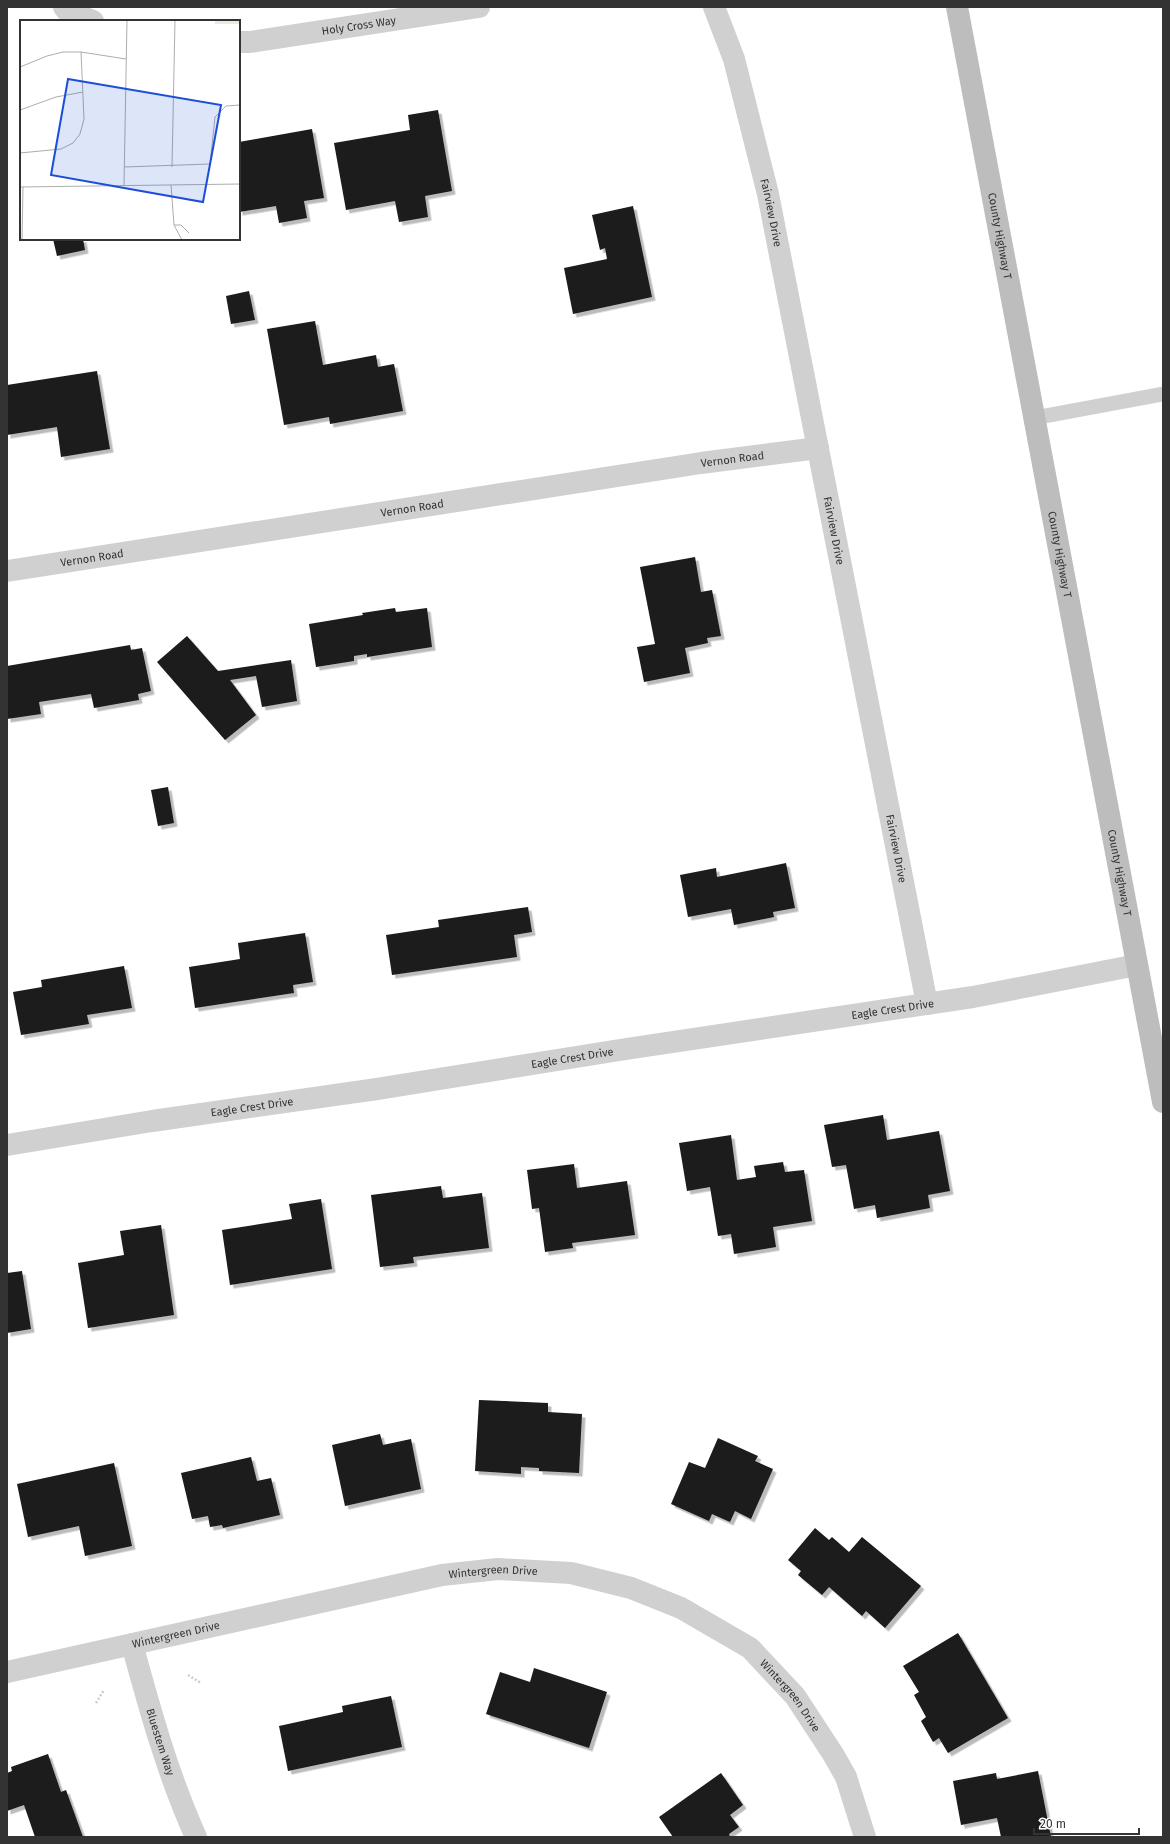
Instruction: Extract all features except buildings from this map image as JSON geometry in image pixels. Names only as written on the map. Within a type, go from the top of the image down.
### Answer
[{"type":"main road","name":"County Highway T","points":[[956,7],[1163,1102]]},
{"type":"street","points":[[64,7],[67,10],[91,20]]},
{"type":"street","name":"Holy Cross Way","points":[[240,42],[250,42],[479,7]]},
{"type":"street","name":"Fairview Drive","points":[[714,7],[734,59],[768,194],[927,1004]]},
{"type":"street","name":"Vernon Road","points":[[7,571],[693,464],[818,448]]},
{"type":"street","name":"Eagle Crest Drive","points":[[7,1145],[152,1121],[384,1087],[626,1048],[973,997],[1137,965]]},
{"type":"street","name":"Wintergreen Drive","points":[[7,1672],[442,1575],[498,1569],[571,1573],[631,1588],[681,1608],[750,1648],[794,1696],[833,1754],[846,1777],[865,1837]]},
{"type":"street","name":"Bluestem Way","points":[[132,1644],[158,1738],[184,1811],[196,1837]]},
{"type":"lane","points":[[1034,418],[1163,394]]},
{"type":"path","points":[[188,1675],[201,1683]]},
{"type":"path","points":[[96,1703],[104,1690]]}]
